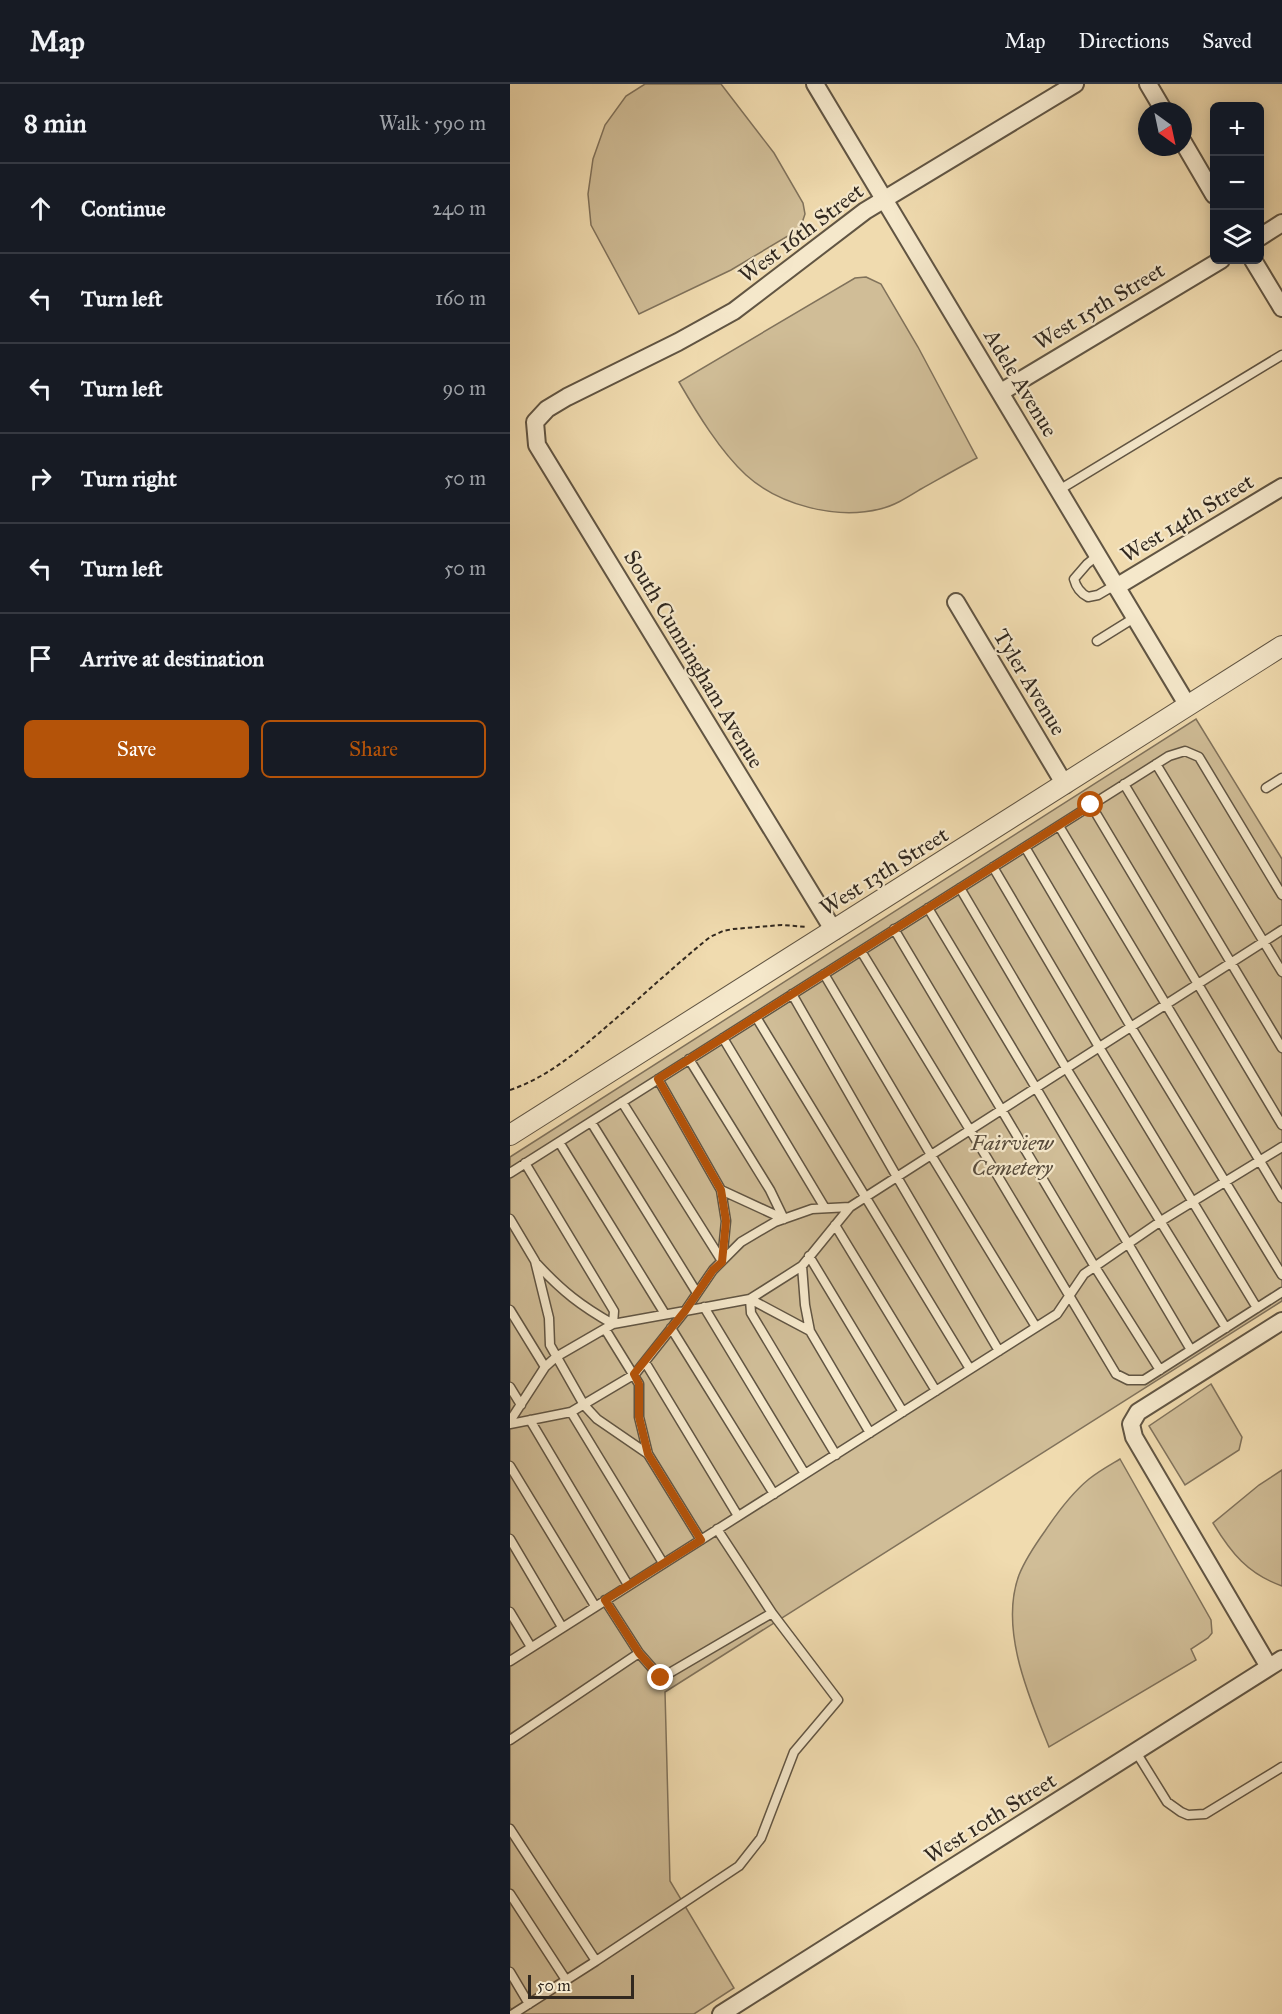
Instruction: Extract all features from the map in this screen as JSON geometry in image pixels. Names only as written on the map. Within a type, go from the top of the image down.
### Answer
[{"type":"street","name":"Adele Avenue","points":[[815,84],[1188,706]]},
{"type":"street","name":"West 16th Street","points":[[547,409],[734,311],[849,222],[1076,84]]},
{"type":"street","points":[[1148,84],[1159,102]]},
{"type":"street","points":[[1191,156],[1210,187]]},
{"type":"street","points":[[1264,234],[1282,223]]},
{"type":"street","name":"West 15th Street","points":[[1000,392],[1214,264]]},
{"type":"street","points":[[1255,264],[1282,308]]},
{"type":"street","name":"South Cunningham Avenue","points":[[547,409],[535,422],[537,445],[832,928]]},
{"type":"street","name":"West 14th Street","points":[[1115,586],[1282,487]]},
{"type":"street","name":"Tyler Avenue","points":[[956,602],[1065,784]]},
{"type":"street","name":"West 13th Street","points":[[510,1135],[832,928],[1282,646]]},
{"type":"street","points":[[1276,1663],[1134,1437],[1131,1424],[1138,1412],[1282,1321]]},
{"type":"street","name":"West 10th Street","points":[[721,2014],[1276,1663]]},
{"type":"lane","points":[[1059,490],[1282,355]]},
{"type":"lane","points":[[1097,556],[1074,579],[1075,584],[1082,594],[1088,597],[1098,595],[1115,586]]},
{"type":"lane","points":[[1097,641],[1134,618]]},
{"type":"lane","points":[[510,1173],[1169,756],[1185,751],[1199,757],[1282,895]]},
{"type":"lane","points":[[1156,764],[1282,972]]},
{"type":"lane","points":[[1266,788],[1282,778]]},
{"type":"lane","points":[[1124,784],[1282,1048]]},
{"type":"lane","points":[[1091,805],[1282,1125]]},
{"type":"lane","points":[[1059,826],[1282,1198]]},
{"type":"lane","points":[[1025,847],[1282,1275]]},
{"type":"lane","points":[[993,867],[1257,1308]]},
{"type":"lane","points":[[960,888],[1066,1068],[1226,1328]]},
{"type":"lane","points":[[928,908],[1191,1350]]},
{"type":"lane","points":[[894,929],[1095,1267],[1160,1370]]},
{"type":"lane","points":[[510,1423],[545,1367],[556,1357],[609,1326],[750,1299],[802,1266],[850,1207],[1282,930]]},
{"type":"lane","points":[[861,951],[1116,1374],[1128,1380],[1144,1380],[1282,1292]]},
{"type":"lane","points":[[824,974],[930,1155],[1036,1327]]},
{"type":"lane","points":[[792,994],[999,1350]]},
{"type":"lane","points":[[756,1017],[970,1369]]},
{"type":"lane","points":[[723,1038],[825,1208]]},
{"type":"lane","points":[[689,1059],[770,1190],[784,1219]]},
{"type":"lane","points":[[658,1079],[721,1190],[726,1221],[722,1262]]},
{"type":"lane","points":[[622,1102],[722,1262]]},
{"type":"lane","points":[[591,1122],[697,1293]]},
{"type":"lane","points":[[559,1142],[665,1314]]},
{"type":"lane","points":[[510,1661],[1057,1314],[1084,1274],[1161,1221],[1282,1147]]},
{"type":"lane","points":[[525,1163],[614,1311],[609,1326]]},
{"type":"lane","points":[[721,1190],[784,1219]]},
{"type":"lane","points":[[510,1423],[571,1412],[634,1374],[685,1311],[713,1270],[741,1242],[775,1222],[812,1209],[850,1207]]},
{"type":"lane","points":[[510,1219],[535,1261],[556,1286],[609,1326],[639,1384],[639,1417],[648,1454],[701,1540]]},
{"type":"lane","points":[[835,1225],[936,1391]]},
{"type":"lane","points":[[809,1256],[903,1412]]},
{"type":"lane","points":[[535,1261],[549,1318],[550,1345],[584,1405],[597,1419],[648,1454]]},
{"type":"lane","points":[[802,1266],[810,1331],[870,1433]]},
{"type":"lane","points":[[750,1299],[810,1331]]},
{"type":"lane","points":[[750,1299],[751,1313],[836,1455]]},
{"type":"lane","points":[[704,1307],[805,1474]]},
{"type":"lane","points":[[510,1310],[545,1367]]},
{"type":"lane","points":[[671,1328],[774,1494]]},
{"type":"lane","points":[[645,1362],[738,1516]]},
{"type":"lane","points":[[510,1387],[521,1405]]},
{"type":"lane","points":[[571,1412],[663,1563]]},
{"type":"lane","points":[[530,1420],[628,1585]]},
{"type":"lane","points":[[510,1466],[595,1606]]},
{"type":"lane","points":[[513,2014],[739,1866],[761,1838],[794,1752],[838,1700],[772,1613],[717,1529]]},
{"type":"lane","points":[[510,1539],[562,1627]]},
{"type":"lane","points":[[605,1600],[639,1653],[661,1678],[772,1613]]},
{"type":"lane","points":[[510,1612],[531,1647]]},
{"type":"lane","points":[[510,1740],[639,1653]]},
{"type":"lane","points":[[1136,1752],[1167,1802],[1188,1815],[1205,1814],[1282,1767]]},
{"type":"lane","points":[[510,1828],[596,1961]]},
{"type":"lane","points":[[510,1894],[566,1980]]},
{"type":"lane","points":[[510,1972],[529,2004]]},
{"type":"path","points":[[510,1090],[532,1081],[557,1066],[597,1035],[710,937],[733,929],[782,925],[832,928]]},
{"type":"green space","points":[[645,84],[721,84],[774,153],[803,203],[805,214],[798,230],[731,270],[639,314],[591,225],[588,194],[593,159],[605,125],[626,96]]},
{"type":"green space","points":[[866,277],[881,284],[918,347],[977,458],[885,508],[845,513],[827,511],[791,502],[775,495],[746,475],[718,443],[679,382],[855,278]]},
{"type":"green space","name":"Fairview Cemetery","points":[[1196,719],[1282,859],[1282,1301],[665,1692],[670,1881],[734,1988],[694,2014],[514,2014],[510,2007],[510,1157]]},
{"type":"green space","points":[[1211,1384],[1242,1437],[1239,1450],[1185,1485],[1149,1426]]},
{"type":"green space","points":[[1120,1459],[1211,1620],[1212,1633],[1191,1649],[1196,1660],[1049,1747],[1025,1685],[1014,1640],[1012,1618],[1019,1575],[1038,1542],[1077,1490],[1089,1479]]},
{"type":"green space","points":[[1282,1470],[1282,1586],[1250,1569],[1234,1553],[1213,1523],[1259,1485]]},
{"type":"route","points":[[661,1678],[639,1653],[605,1600],[701,1540],[648,1454],[639,1417],[639,1384],[634,1374],[685,1311],[713,1270],[722,1262],[726,1221],[721,1190],[658,1079],[1091,805]]}]
